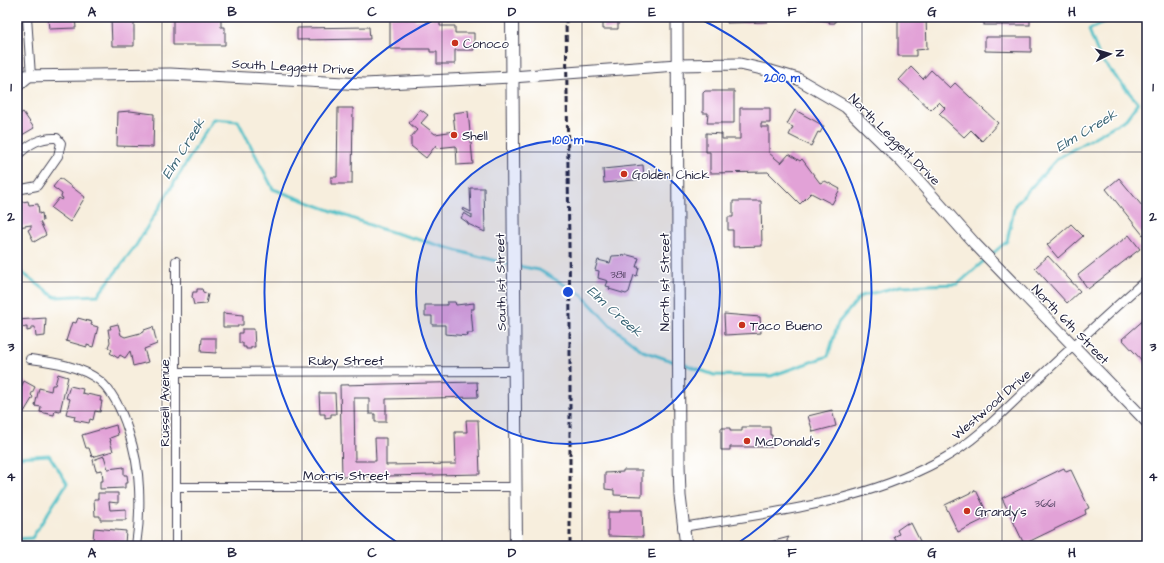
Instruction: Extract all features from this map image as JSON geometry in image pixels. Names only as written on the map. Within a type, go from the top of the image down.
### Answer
[{"type":"main road","name":"South 1st Street","points":[[512,17],[516,546]]},
{"type":"main road","name":"North 1st Street","points":[[677,17],[678,389],[680,496],[682,526],[686,546]]},
{"type":"main road","name":"North Leggett Drive","points":[[567,74],[677,65],[740,64],[772,71],[798,79],[846,107],[902,162],[975,244]]},
{"type":"main road","name":"South Leggett Drive","points":[[17,76],[170,74],[364,84],[567,74]]},
{"type":"main road","name":"North 6th Street","points":[[975,244],[1147,422]]},
{"type":"street","points":[[17,88],[31,76],[27,17]]},
{"type":"street","points":[[17,156],[37,140],[56,138],[61,143],[58,156],[37,186],[17,190]]},
{"type":"street","name":"Russell Avenue","points":[[176,261],[176,546]]},
{"type":"street","name":"Westwood Drive","points":[[682,526],[837,500],[872,490],[942,460],[972,440],[1147,279]]},
{"type":"street","points":[[30,359],[73,367],[99,380],[110,393],[124,418],[139,486],[140,519],[136,546]]},
{"type":"street","name":"Ruby Street","points":[[176,372],[515,371]]},
{"type":"street","name":"Morris Street","points":[[176,487],[516,487]]},
{"type":"building","points":[[48,17],[75,17],[76,28],[49,29]]},
{"type":"building","points":[[111,17],[134,17],[134,46],[112,46]]},
{"type":"building","points":[[173,17],[221,17],[221,27],[225,27],[225,45],[173,45]]},
{"type":"building","points":[[390,17],[415,17],[415,20],[440,18],[440,26],[455,26],[455,33],[474,33],[474,50],[455,50],[455,64],[437,64],[437,52],[430,52],[430,49],[390,49]]},
{"type":"building","points":[[603,17],[618,18],[618,29],[603,29]]},
{"type":"building","points":[[727,17],[767,17],[767,22],[727,23]]},
{"type":"building","points":[[808,17],[829,17],[828,21],[808,19]]},
{"type":"building","points":[[830,17],[836,17],[835,23],[829,23]]},
{"type":"building","points":[[898,17],[926,17],[927,49],[916,50],[916,56],[898,56]]},
{"type":"building","points":[[984,17],[1030,17],[1030,25],[984,25]]},
{"type":"building","points":[[369,27],[370,39],[297,40],[297,28]]},
{"type":"building","points":[[985,37],[1031,37],[1031,52],[985,51]]},
{"type":"building","points":[[911,67],[923,79],[931,70],[950,88],[955,83],[998,123],[982,141],[971,130],[964,137],[939,114],[945,108],[939,102],[931,110],[899,80]]},
{"type":"building","points":[[705,91],[734,91],[734,123],[707,123],[708,113],[703,113],[703,93]]},
{"type":"building","points":[[338,108],[353,108],[352,184],[331,184],[331,177],[337,177]]},
{"type":"building","points":[[740,108],[770,108],[770,123],[761,123],[761,127],[769,127],[769,153],[781,163],[789,154],[800,161],[802,159],[820,183],[825,181],[840,189],[832,204],[811,193],[800,204],[768,172],[710,173],[710,152],[706,152],[706,133],[722,134],[722,139],[740,139]]},
{"type":"building","points":[[420,109],[428,115],[421,123],[435,134],[455,131],[453,113],[468,111],[473,164],[457,165],[456,146],[436,148],[436,145],[426,158],[411,146],[411,137],[417,130],[409,123]]},
{"type":"building","points":[[795,110],[824,126],[820,133],[818,132],[811,146],[789,135],[793,127],[787,124]]},
{"type":"building","points":[[130,111],[154,114],[153,147],[117,146],[118,112]]},
{"type":"building","points":[[23,112],[34,128],[17,138],[17,116]]},
{"type":"building","name":"Golden Chick","points":[[643,165],[644,179],[604,183],[603,169]]},
{"type":"building","points":[[60,178],[85,197],[70,222],[51,208],[59,198],[62,200],[63,198],[61,197],[62,194],[53,187]]},
{"type":"building","points":[[1119,178],[1147,212],[1147,232],[1143,235],[1106,189]]},
{"type":"building","points":[[470,188],[484,188],[485,232],[468,224],[461,218],[464,213],[472,218],[472,215],[462,210],[463,208],[471,212]]},
{"type":"building","points":[[28,201],[29,205],[38,204],[39,214],[42,213],[43,221],[40,222],[46,235],[34,242],[28,230],[31,228],[31,225],[18,227],[17,203]]},
{"type":"building","points":[[733,201],[761,201],[762,246],[733,247],[733,230],[728,230],[728,217],[733,217]]},
{"type":"building","points":[[1071,224],[1083,236],[1058,258],[1047,245]]},
{"type":"building","points":[[1129,235],[1140,249],[1088,289],[1078,275]]},
{"type":"building","points":[[628,255],[639,258],[636,267],[639,267],[637,276],[634,275],[629,292],[626,294],[609,289],[610,287],[606,286],[608,281],[598,278],[599,271],[595,270],[598,260],[610,263],[612,256]]},
{"type":"building","points":[[1048,256],[1080,291],[1067,303],[1035,268]]},
{"type":"building","points":[[197,289],[202,289],[203,292],[208,294],[206,304],[194,305],[192,297],[193,292],[197,292]]},
{"type":"building","points":[[447,302],[455,302],[456,305],[474,303],[474,309],[471,309],[473,333],[467,333],[468,336],[445,334],[445,325],[432,325],[432,316],[425,316],[425,305],[447,305]]},
{"type":"building","points":[[223,313],[243,315],[243,325],[238,325],[238,327],[223,327]]},
{"type":"building","name":"Taco Bueno","points":[[724,314],[760,317],[761,333],[725,335]]},
{"type":"building","points":[[1147,317],[1147,366],[1122,339]]},
{"type":"building","points":[[46,318],[45,336],[36,337],[35,327],[31,327],[31,330],[27,331],[27,327],[18,328],[20,338],[17,338],[17,320]]},
{"type":"building","points":[[78,318],[92,322],[91,325],[98,327],[93,347],[87,345],[87,347],[66,341],[72,322],[76,323]]},
{"type":"building","points":[[118,324],[121,335],[125,337],[144,332],[144,330],[153,327],[157,344],[144,349],[148,362],[133,366],[130,351],[125,358],[120,355],[118,358],[110,353],[112,350],[108,347],[110,342],[108,329],[111,329],[110,326]]},
{"type":"building","points":[[242,329],[254,329],[255,347],[246,349],[246,347],[243,347],[243,343],[239,343],[239,333],[242,333]]},
{"type":"building","points":[[202,338],[216,338],[216,353],[201,352]]},
{"type":"building","points":[[58,374],[68,377],[60,411],[55,410],[54,415],[40,412],[41,407],[35,406],[39,388],[51,391],[52,385],[55,385]]},
{"type":"building","points":[[24,381],[35,387],[31,395],[33,397],[24,412],[17,408],[17,390],[19,391]]},
{"type":"building","points":[[477,382],[478,397],[386,399],[386,422],[375,422],[375,414],[369,414],[369,398],[354,398],[355,461],[376,461],[375,438],[386,438],[386,465],[456,464],[455,432],[467,432],[466,420],[478,420],[480,474],[342,477],[340,385]]},
{"type":"building","points":[[70,386],[83,389],[82,393],[101,397],[100,401],[102,401],[100,412],[95,411],[93,420],[90,419],[89,423],[74,420],[75,416],[66,414],[70,399],[66,398]]},
{"type":"building","points":[[319,393],[335,393],[336,414],[331,414],[331,417],[325,418],[325,414],[320,414]]},
{"type":"building","points":[[832,410],[836,426],[813,432],[808,416]]},
{"type":"building","points":[[116,425],[118,435],[110,438],[113,451],[92,457],[89,448],[86,448],[82,435]]},
{"type":"building","name":"McDonald's","points":[[742,427],[770,427],[772,447],[730,447],[730,450],[721,450],[721,428],[730,428],[730,431],[742,431]]},
{"type":"building","points":[[104,456],[108,469],[124,467],[124,475],[127,475],[128,483],[125,483],[125,488],[100,489],[100,481],[103,481],[102,470],[96,471],[93,460]]},
{"type":"building","points":[[1064,468],[1066,472],[1071,470],[1089,508],[1085,510],[1086,514],[1024,544],[1002,498]]},
{"type":"building","points":[[623,470],[642,470],[642,496],[614,495],[614,490],[605,489],[605,473],[623,472]]},
{"type":"building","name":"Grandy's","points":[[976,490],[989,517],[958,532],[945,505]]},
{"type":"building","points":[[98,493],[118,493],[118,503],[109,502],[110,510],[126,509],[126,520],[100,520],[100,516],[95,516],[94,499],[98,499]]},
{"type":"building","points":[[620,510],[642,510],[643,537],[608,536],[608,512],[620,512]]},
{"type":"building","points":[[907,523],[907,525],[911,523],[922,545],[899,546],[894,537],[899,534],[897,530]]},
{"type":"building","points":[[94,528],[126,531],[125,544],[113,542],[114,546],[88,546],[89,540],[93,540]]},
{"type":"building","points":[[789,537],[787,540],[788,546],[755,546]]},
{"type":"waterway","name":"Elm Creek","points":[[990,256],[1007,241],[1015,205],[1058,158],[1126,119],[1138,103],[1100,58],[1089,30],[1114,17]]},
{"type":"waterway","name":"Elm Creek","points":[[17,269],[55,297],[98,295],[135,247],[213,119],[238,121],[273,189],[378,228],[510,264]]},
{"type":"waterway","name":"Elm Creek","points":[[681,363],[714,375],[771,376],[828,356],[838,323],[861,296],[900,286],[958,284],[986,259]]},
{"type":"waterway","name":"Elm Creek","points":[[518,266],[539,270],[582,295],[611,326],[643,351],[675,362]]},
{"type":"waterway","name":"Elm Creek","points":[[17,457],[49,455],[67,483],[32,538],[17,539]]},
{"type":"railway","points":[[566,17],[570,320],[570,546]]},
{"type":"place","name":"Conoco","points":[[455,43]]},
{"type":"place","name":"Shell","points":[[454,135]]},
{"type":"place","name":"Golden Chick","points":[[624,174]]},
{"type":"place","name":"Taco Bueno","points":[[742,325]]},
{"type":"place","name":"McDonald's","points":[[747,441]]},
{"type":"place","name":"Grandy's","points":[[967,511]]}]
